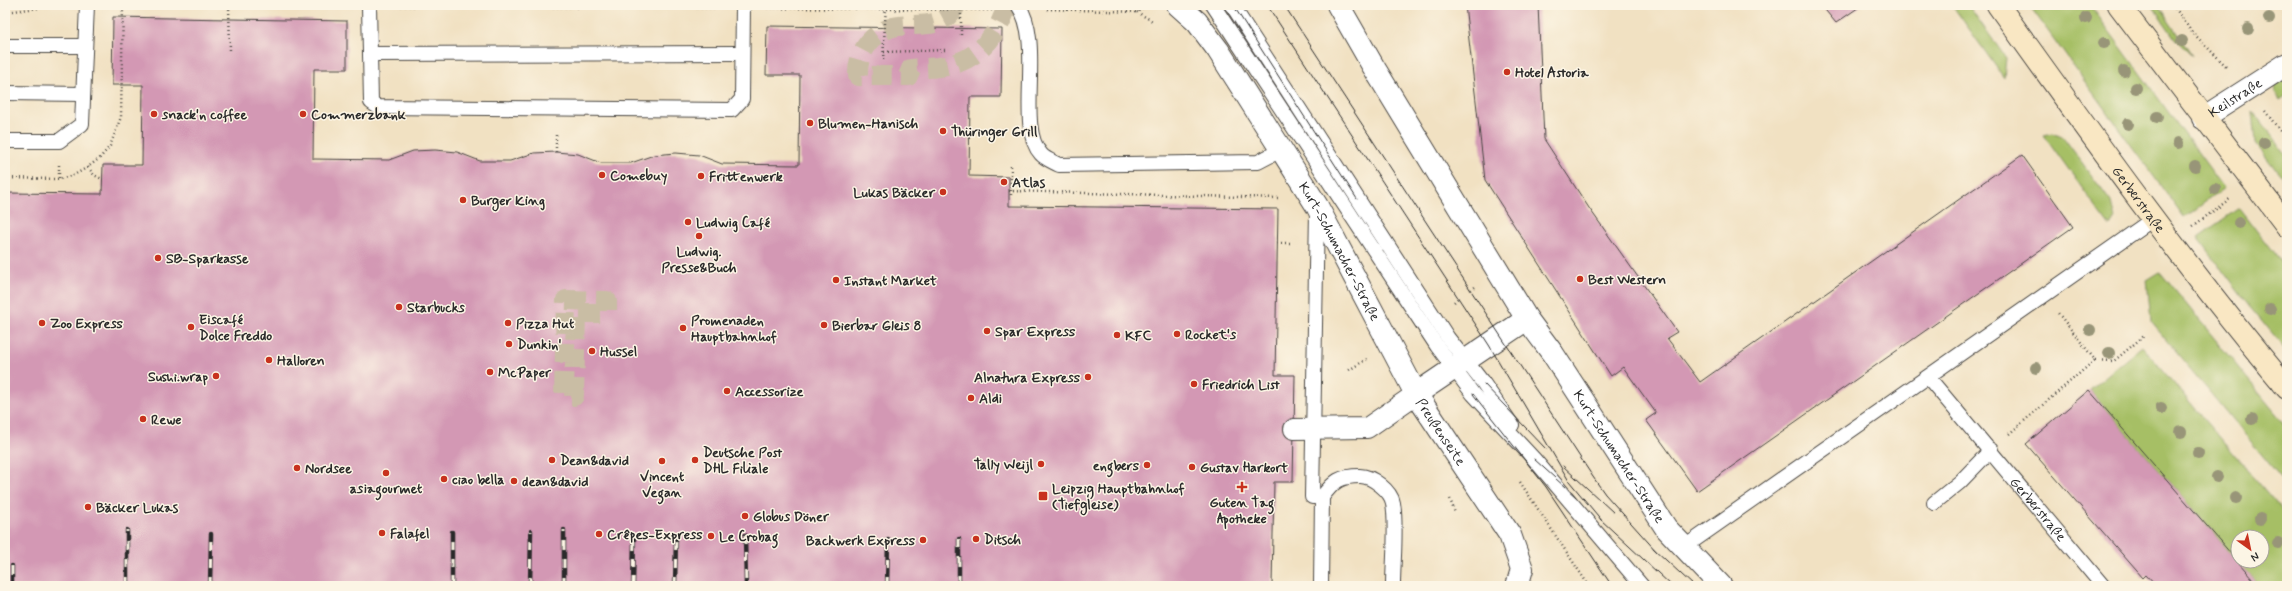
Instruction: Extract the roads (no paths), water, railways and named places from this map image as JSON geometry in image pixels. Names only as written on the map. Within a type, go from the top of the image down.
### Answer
[{"type":"main road","name":"Gerberstraße","points":[[1998,5],[2227,317],[2287,388]]},
{"type":"main road","points":[[2119,5],[2203,118],[2287,226]]},
{"type":"street","name":"Kurt-Schumacher-Straße","points":[[1178,5],[1197,22],[1218,50],[1317,206],[1416,394]]},
{"type":"street","name":"Kurt-Schumacher-Straße","points":[[1340,6],[1377,72],[1528,319],[1558,361],[1666,528],[1683,548],[1721,586]]},
{"type":"street","name":"Keilstraße","points":[[2203,118],[2287,64]]},
{"type":"street","points":[[1416,394],[1460,366],[1528,319]]},
{"type":"street","name":"Preußenseite","points":[[1294,429],[1367,428],[1416,394],[1510,535],[1522,569],[1517,586]]},
{"type":"lane","points":[[5,141],[59,141],[82,124],[84,46],[87,5]]},
{"type":"lane","points":[[369,5],[371,102],[378,106],[732,110],[742,99],[743,6]]},
{"type":"lane","points":[[1213,5],[1421,323],[1460,366],[1484,384],[1534,459],[1642,586]]},
{"type":"lane","points":[[1232,5],[1437,321],[1460,366]]},
{"type":"lane","points":[[1020,7],[1030,36],[1031,136],[1041,154],[1059,166],[1258,162],[1281,150]]},
{"type":"lane","points":[[5,46],[84,46]]},
{"type":"lane","points":[[370,54],[742,53]]},
{"type":"lane","points":[[5,93],[83,94]]},
{"type":"lane","points":[[1317,206],[1312,498],[1322,497]]},
{"type":"lane","points":[[1683,548],[2153,218]]},
{"type":"lane","name":"Gerberstraße","points":[[1928,376],[2103,586]]},
{"type":"lane","points":[[1934,504],[1960,482],[1991,450]]},
{"type":"lane","points":[[1321,586],[1322,497],[1331,485],[1344,476],[1366,476],[1380,484],[1393,502],[1393,586]]},
{"type":"tunnel","points":[[957,5],[946,18],[938,22],[893,27],[878,34],[866,46],[863,52],[858,68],[858,76],[908,76],[911,69],[942,67],[962,61],[980,50],[994,34],[1004,15],[1007,5]]},
{"type":"tunnel","points":[[566,300],[607,301],[607,313],[576,313],[574,396],[564,396],[566,300]]},
{"type":"tram line","points":[[1233,5],[1357,199]]},
{"type":"tram line","points":[[1267,5],[1489,345],[1569,481],[1603,522]]},
{"type":"tram line","points":[[1284,5],[1593,477],[1605,494],[1657,552]]},
{"type":"tram line","points":[[1484,384],[1546,449]]},
{"type":"tram line","points":[[1473,394],[1546,487],[1612,586]]},
{"type":"tram line","points":[[1534,459],[1576,497]]},
{"type":"tram line","points":[[1563,466],[1613,512]]},
{"type":"tram line","points":[[1600,519],[1672,586]]},
{"type":"tram line","points":[[1653,548],[1694,586]]},
{"type":"railway","points":[[127,530],[127,586]]},
{"type":"railway","points":[[564,530],[564,586]]},
{"type":"railway","points":[[530,586],[531,531]]},
{"type":"railway","points":[[452,532],[452,586]]},
{"type":"railway","points":[[210,586],[211,534]]},
{"type":"railway","points":[[745,535],[746,586]]},
{"type":"railway","points":[[633,586],[634,537]]},
{"type":"railway","points":[[675,586],[676,537]]},
{"type":"railway","points":[[959,539],[959,586]]},
{"type":"railway","points":[[887,586],[888,540]]},
{"type":"railway","points":[[12,566],[12,586]]},
{"type":"place","name":"Hotel Astoria","points":[[1507,72]]},
{"type":"place","name":"snack'n coffee","points":[[154,114]]},
{"type":"place","name":"Commerzbank","points":[[303,114]]},
{"type":"place","name":"Blumen-Hanisch","points":[[810,123]]},
{"type":"place","name":"Thüringer Grill","points":[[943,131]]},
{"type":"place","name":"Comebuy","points":[[602,175]]},
{"type":"place","name":"Frittenwerk","points":[[701,176]]},
{"type":"place","name":"Atlas","points":[[1004,182]]},
{"type":"place","name":"Lukas Bäcker","points":[[943,192]]},
{"type":"place","name":"Burger King","points":[[463,200]]},
{"type":"place","name":"Ludwig Café","points":[[688,222]]},
{"type":"place","name":"Ludwig. Presse&Buch","points":[[699,236]]},
{"type":"place","name":"SB-Sparkasse","points":[[158,258]]},
{"type":"place","name":"Best Western","points":[[1580,279]]},
{"type":"place","name":"Instant Market","points":[[836,280]]},
{"type":"place","name":"Starbucks","points":[[399,307]]},
{"type":"place","name":"Zoo Express","points":[[42,323]]},
{"type":"place","name":"Pizza Hut","points":[[508,323]]},
{"type":"place","name":"Bierbar Gleis 8","points":[[824,325]]},
{"type":"place","name":"Eiscafé Dolce Freddo","points":[[191,327]]},
{"type":"place","name":"Promenaden Hauptbahnhof","points":[[683,328]]},
{"type":"place","name":"Spar Express","points":[[987,331]]},
{"type":"place","name":"Rocket's","points":[[1177,334]]},
{"type":"place","name":"KFC","points":[[1117,335]]},
{"type":"place","name":"Dunkin'","points":[[509,344]]},
{"type":"place","name":"Hussel","points":[[592,351]]},
{"type":"place","name":"Halloren","points":[[269,360]]},
{"type":"place","name":"McPaper","points":[[490,372]]},
{"type":"place","name":"Sushi.wrap","points":[[216,376]]},
{"type":"place","name":"Alnatura Express","points":[[1088,377]]},
{"type":"place","name":"Friedrich List","points":[[1194,384]]},
{"type":"place","name":"Accessorize","points":[[727,391]]},
{"type":"place","name":"Aldi","points":[[971,398]]},
{"type":"place","name":"Rewe","points":[[143,419]]},
{"type":"place","name":"Dean&david","points":[[552,460]]},
{"type":"place","name":"Deutsche Post DHL Filiale","points":[[695,460]]},
{"type":"place","name":"Vincent Vegan","points":[[662,461]]},
{"type":"place","name":"Tally Weijl","points":[[1041,464]]},
{"type":"place","name":"engbers","points":[[1147,465]]},
{"type":"place","name":"Gustav Harkort","points":[[1192,467]]},
{"type":"place","name":"Nordsee","points":[[297,468]]},
{"type":"place","name":"asiagourmet","points":[[386,473]]},
{"type":"place","name":"ciao bella","points":[[444,479]]},
{"type":"place","name":"dean&david","points":[[514,481]]},
{"type":"place","name":"Guten Tag Apotheke","points":[[1242,487]]},
{"type":"place","name":"Leipzig Hauptbahnhof (Tiefgleise)","points":[[1043,496]]},
{"type":"place","name":"Bäcker Lukas","points":[[88,507]]},
{"type":"place","name":"Globus Döner","points":[[745,516]]},
{"type":"place","name":"Falafel","points":[[382,533]]},
{"type":"place","name":"Crêpes-Express","points":[[599,534]]},
{"type":"place","name":"Le Crobag","points":[[711,536]]},
{"type":"place","name":"Ditsch","points":[[976,539]]},
{"type":"place","name":"Backwerk Express","points":[[923,540]]}]
